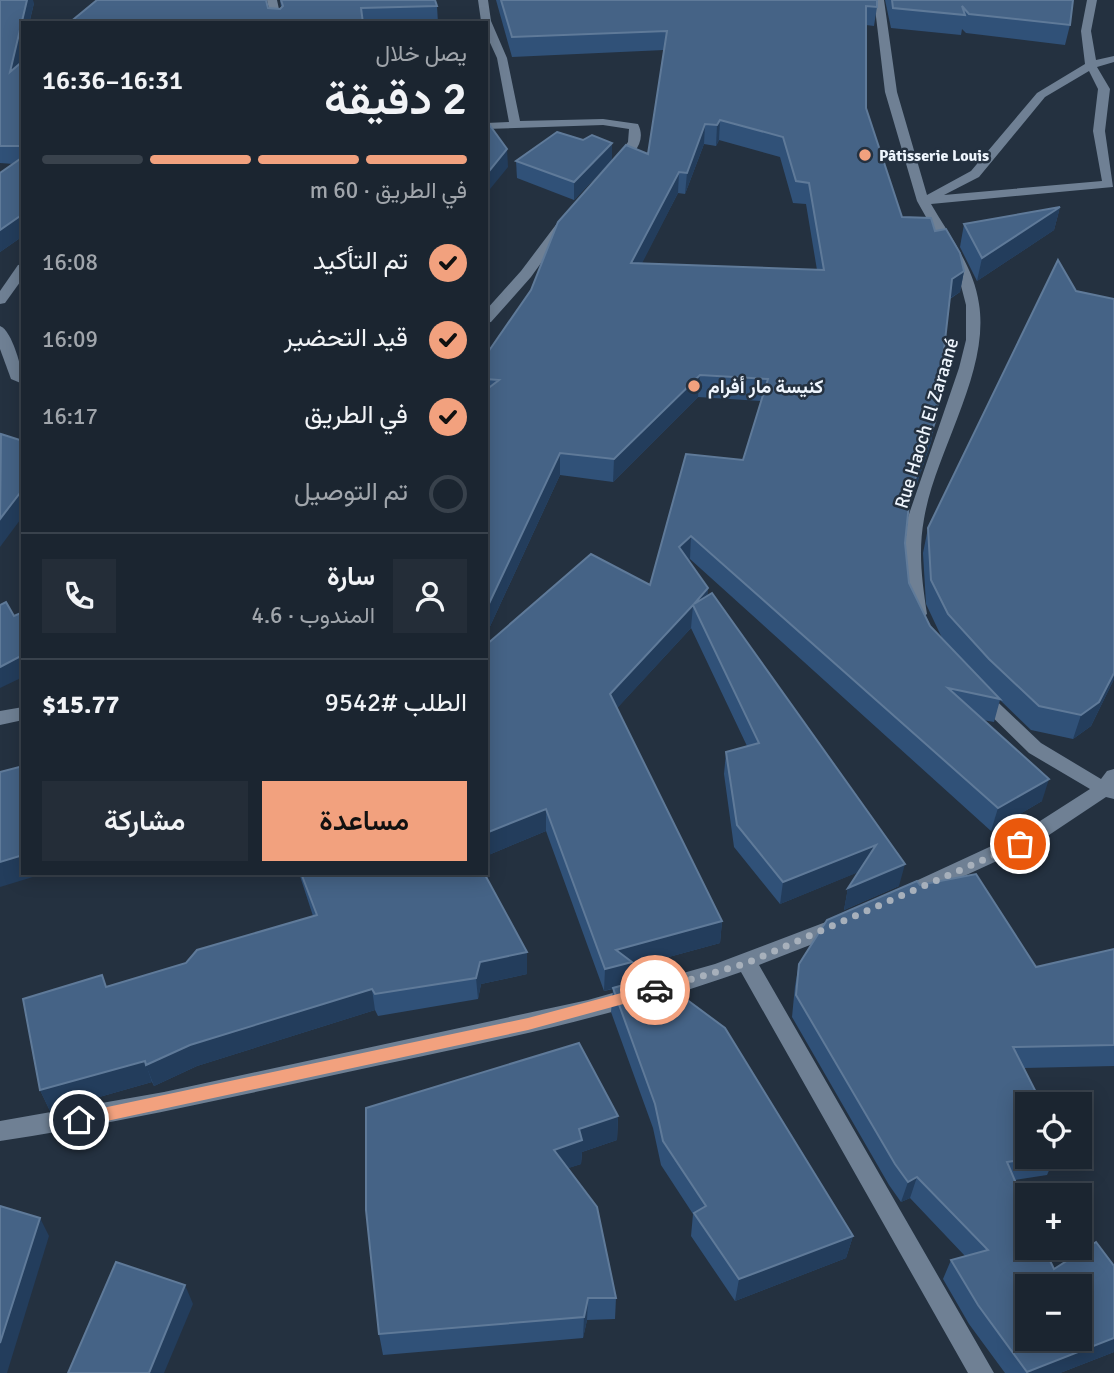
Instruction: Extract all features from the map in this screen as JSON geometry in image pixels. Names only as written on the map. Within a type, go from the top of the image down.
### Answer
[{"type":"street","points":[[272,0],[277,21]]},
{"type":"street","points":[[483,0],[486,21]]},
{"type":"street","name":"Rue Haoch El Zaraané","points":[[879,0],[891,92],[923,201],[965,274],[973,305],[973,340],[966,368],[916,517],[911,566],[915,605],[927,630]]},
{"type":"street","points":[[923,201],[1109,184],[1099,131],[1104,89],[1091,65],[1086,31],[1092,0]]},
{"type":"street","points":[[488,26],[502,58],[515,123]]},
{"type":"street","points":[[923,201],[975,174],[1041,95],[1091,65],[1114,59]]},
{"type":"street","points":[[488,126],[603,122],[634,126],[636,138],[631,149],[602,179]]},
{"type":"street","points":[[488,317],[526,274],[573,208]]},
{"type":"street","points":[[0,300],[21,271]]},
{"type":"street","points":[[0,330],[18,379],[21,380]]},
{"type":"street","points":[[893,901],[999,855],[1041,833],[1111,786],[1035,748],[966,680]]},
{"type":"street","points":[[0,718],[21,713]]},
{"type":"street","points":[[0,1131],[79,1120],[528,1024],[747,963],[855,917]]},
{"type":"street","points":[[747,963],[982,1373]]},
{"type":"building","points":[[0,0],[27,0],[10,72],[21,63],[21,146],[0,146]]},
{"type":"building","points":[[97,0],[266,0],[268,8],[280,9],[283,6],[281,0],[435,0],[437,6],[361,8],[363,21],[71,21]]},
{"type":"building","points":[[501,0],[877,0],[877,7],[866,6],[866,108],[902,217],[931,218],[935,231],[946,229],[960,253],[964,271],[952,279],[936,419],[910,494],[905,543],[909,583],[930,626],[1000,699],[948,688],[1049,779],[998,808],[691,536],[679,547],[708,588],[694,604],[712,593],[905,864],[848,888],[876,845],[783,882],[737,825],[726,752],[759,743],[693,605],[610,694],[722,921],[616,950],[632,962],[605,969],[546,809],[488,832],[488,643],[591,554],[650,585],[686,454],[743,460],[768,379],[700,375],[614,459],[560,453],[488,606],[488,388],[499,380],[488,379],[488,352],[531,290],[558,222],[626,145],[648,154],[667,31],[512,37]],"holes":[[[720,120],[783,137],[796,181],[809,183],[824,270],[631,263],[679,172],[687,173],[705,124],[717,125]]]},
{"type":"building","points":[[892,0],[1073,0],[1070,25],[969,14],[962,6],[965,15],[893,8]]},
{"type":"building","points":[[488,123],[507,149],[488,173]]},
{"type":"building","points":[[557,132],[583,140],[592,135],[612,143],[574,182],[516,161]]},
{"type":"building","points":[[21,158],[21,215],[0,230],[0,173]]},
{"type":"building","points":[[1060,207],[982,258],[964,224]]},
{"type":"building","points":[[1058,260],[1076,291],[1114,299],[1114,673],[1099,702],[1081,715],[1039,706],[989,659],[948,614],[931,580],[928,528]]},
{"type":"building","points":[[1,434],[21,440],[21,492],[0,519]]},
{"type":"building","points":[[6,602],[14,616],[21,613],[21,656],[0,667],[0,605]]},
{"type":"building","points":[[21,767],[21,856],[0,862],[0,772]]},
{"type":"building","points":[[976,874],[1036,967],[1114,949],[1114,1045],[1013,1047],[1036,1092],[1015,1092],[1015,1161],[1007,1162],[1016,1183],[1015,1260],[1050,1260],[1054,1269],[1068,1260],[1092,1260],[1092,1245],[1096,1242],[1114,1266],[1114,1338],[1092,1347],[1092,1274],[1015,1274],[1015,1351],[1081,1351],[1027,1372],[978,1305],[951,1260],[988,1250],[917,1177],[908,1182],[796,995],[799,964],[827,920],[917,881],[920,885]]},
{"type":"building","points":[[302,875],[485,875],[527,952],[480,962],[476,978],[375,994],[372,989],[190,1045],[146,1065],[145,1061],[40,1090],[23,999],[102,975],[106,987],[186,963],[197,950],[317,915]]},
{"type":"building","points":[[655,976],[725,1028],[853,1236],[739,1279],[694,1213],[706,1206],[663,1141],[655,1104],[613,988]]},
{"type":"building","points":[[579,1043],[618,1116],[579,1129],[582,1140],[554,1150],[597,1207],[616,1298],[588,1298],[584,1317],[379,1334],[366,1210],[366,1108]]},
{"type":"building","points":[[0,1206],[40,1218],[0,1343]]},
{"type":"building","points":[[116,1262],[185,1285],[149,1373],[68,1373]]},
{"type":"way so far","points":[[655,990],[747,963],[1020,844]]},
{"type":"place","name":"Pâtisserie Louis","points":[[865,155]]},
{"type":"place","name":"كنيسة مار أفرام","points":[[694,386]]},
{"type":"route","points":[[79,1120],[528,1024],[655,990]]}]
